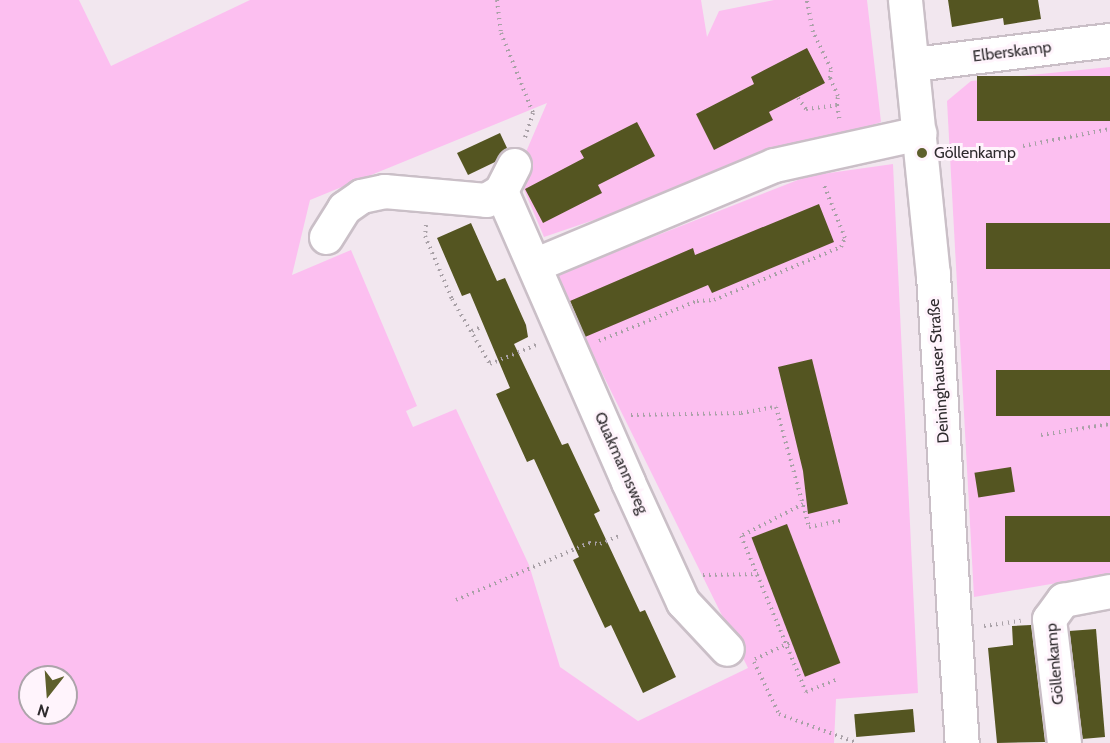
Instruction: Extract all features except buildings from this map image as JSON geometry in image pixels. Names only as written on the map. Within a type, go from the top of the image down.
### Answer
[{"type":"street","name":"Deininghauser Straße","points":[[905,0],[920,133],[957,628],[962,743]]},
{"type":"street","name":"Elberskamp","points":[[914,64],[1110,40]]},
{"type":"street","points":[[534,265],[718,186],[813,156],[920,133]]},
{"type":"street","points":[[326,237],[344,208],[361,196],[384,191],[486,200],[507,178]]},
{"type":"street","name":"Quakmannsweg","points":[[507,178],[534,265],[683,602],[740,654]]},
{"type":"street","name":"Göllenkamp","points":[[1064,743],[1049,618],[1063,600],[1110,591]]},
{"type":"path","points":[[497,0],[501,33],[534,115],[507,178]]},
{"type":"path","points":[[798,98],[806,109],[837,105],[838,96],[830,78],[831,69],[813,32],[807,0]]},
{"type":"path","points":[[1023,146],[1110,129]]},
{"type":"path","points":[[426,194],[425,236],[440,272],[490,364],[568,343],[697,301],[714,300],[841,247],[845,238],[813,156]]},
{"type":"path","points":[[440,272],[447,269]]},
{"type":"path","points":[[472,331],[481,327]]},
{"type":"path","points":[[599,415],[741,413],[784,404]]},
{"type":"path","points":[[776,407],[809,527],[840,521]]},
{"type":"path","points":[[1041,435],[1110,424]]},
{"type":"path","points":[[796,478],[802,477]]},
{"type":"path","points":[[803,504],[741,536],[760,575],[806,692],[836,680]]},
{"type":"path","points":[[456,600],[589,543],[600,544],[647,523]]},
{"type":"path","points":[[671,575],[760,575]]},
{"type":"path","points":[[957,628],[1049,618]]},
{"type":"path","points":[[788,644],[740,654],[779,714],[857,743]]},
{"type":"shaded area","points":[[0,0],[79,0],[111,66],[250,0],[701,0],[707,37],[719,11],[774,0],[867,0],[881,122],[544,237],[517,173],[547,103],[310,200],[292,275],[351,250],[417,406],[406,411],[413,427],[456,409],[529,565],[560,667],[638,721],[748,668],[554,276],[808,176],[893,164],[918,693],[836,699],[834,743],[0,743]]},
{"type":"shaded area","points":[[1110,67],[1110,574],[974,597],[947,101],[971,81]]},
{"type":"place","name":"Göllenkamp","points":[[922,153]]}]
